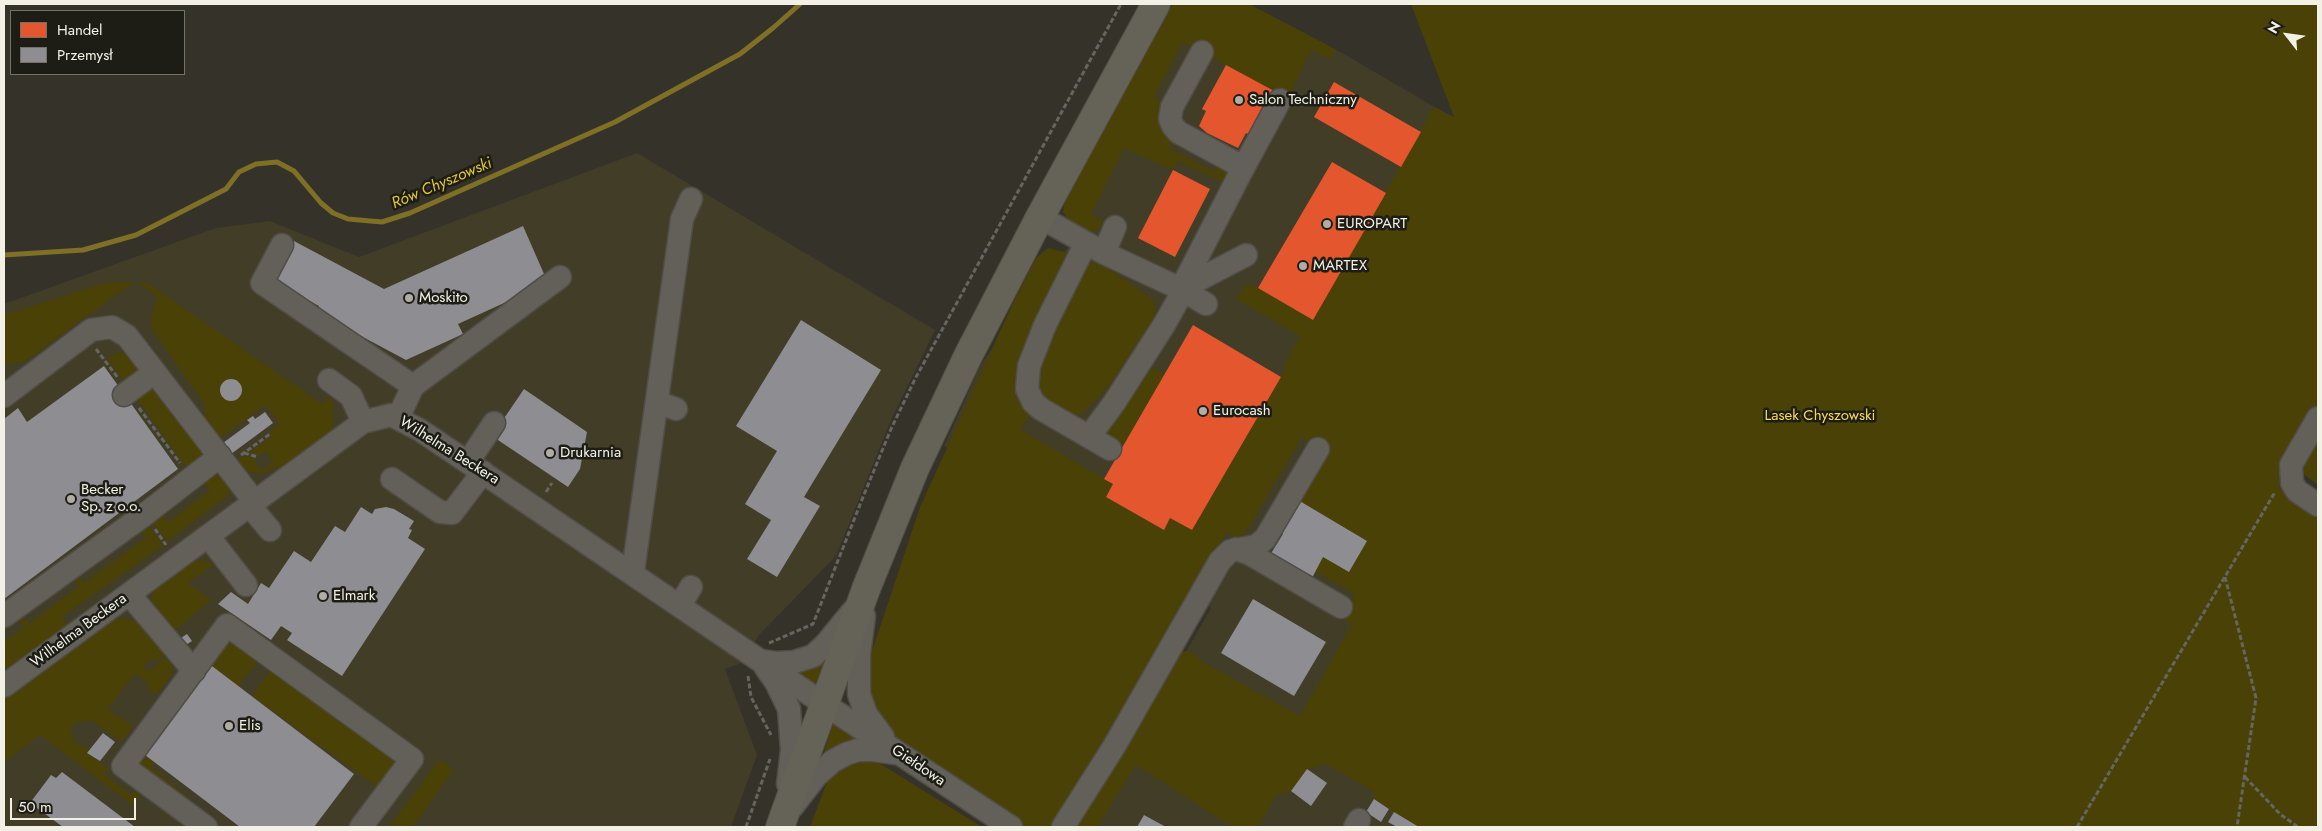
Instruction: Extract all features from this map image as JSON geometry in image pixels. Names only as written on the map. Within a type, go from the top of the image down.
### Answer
[{"type":"main road","points":[[781,824],[866,589],[919,460],[968,356],[1040,217],[1156,4]]},
{"type":"street","points":[[1202,52],[1172,107],[1170,119],[1178,132],[1237,164],[1240,174]]},
{"type":"street","points":[[1089,437],[1114,403],[1164,326],[1240,174],[1280,100]]},
{"type":"street","points":[[632,572],[666,406],[682,219],[691,199]]},
{"type":"street","points":[[1040,217],[1095,248],[1181,289],[1206,304]]},
{"type":"street","points":[[1110,449],[1041,409],[1034,402],[1026,388],[1029,366],[1037,343],[1060,293],[1095,248],[1115,227]]},
{"type":"street","points":[[282,245],[262,283],[413,386]]},
{"type":"street","points":[[1181,289],[1246,255]]},
{"type":"street","points":[[398,418],[413,386],[560,276]]},
{"type":"street","points":[[4,396],[91,330],[112,326],[127,336],[152,343],[197,403],[199,428]]},
{"type":"street","points":[[127,336],[199,428],[230,458],[252,503],[270,530]]},
{"type":"street","points":[[124,395],[155,372]]},
{"type":"street","points":[[329,380],[351,396],[363,422]]},
{"type":"street","name":"Wilhelma Beckera","points":[[4,686],[363,422],[391,415],[420,430],[632,572],[685,596],[758,657],[824,704]]},
{"type":"street","points":[[2318,418],[2290,465],[2292,483],[2298,491],[2318,505]]},
{"type":"street","points":[[392,479],[440,512],[452,513],[476,467],[494,423]]},
{"type":"street","points":[[1063,827],[1115,746],[1220,561],[1225,554],[1236,549],[1256,546],[1265,539],[1318,448]]},
{"type":"street","points":[[4,616],[144,515],[230,458]]},
{"type":"street","points":[[208,536],[246,585]]},
{"type":"street","points":[[1236,549],[1242,550],[1341,607]]},
{"type":"street","points":[[758,657],[776,663],[794,662],[813,656],[848,618],[866,589]]},
{"type":"street","points":[[866,589],[859,654],[859,694],[866,714],[879,733],[900,754]]},
{"type":"street","points":[[129,594],[194,671]]},
{"type":"street","points":[[206,827],[123,766],[227,624],[412,759],[361,827]]},
{"type":"street","points":[[758,657],[776,682],[789,709],[792,750],[781,824]]},
{"type":"street","name":"Giełdowa","points":[[824,704],[1011,827]]},
{"type":"street","points":[[781,824],[816,776],[832,761],[858,750],[900,754]]},
{"type":"path","points":[[771,736],[752,697],[758,657],[814,624],[870,480],[915,379],[1121,4]]},
{"type":"path","points":[[230,458],[270,434]]},
{"type":"path","points":[[230,458],[258,457]]},
{"type":"path","points":[[2077,827],[2290,465]]},
{"type":"path","points":[[2225,577],[2256,698],[2237,827]]},
{"type":"path","points":[[746,827],[772,754]]},
{"type":"path","points":[[2245,777],[2280,814],[2298,827]]},
{"type":"shaded area","points":[[1176,4],[1249,4],[1335,49],[1454,118],[1363,512],[1453,827],[1086,827],[1211,608],[944,446],[981,364],[1069,246]]},
{"type":"shaded area","points":[[637,153],[935,330],[891,420],[836,556],[759,635],[741,663],[725,669],[757,755],[731,827],[4,827],[4,304],[216,228],[270,221],[359,257]]},
{"type":"green space","points":[[1173,4],[1249,4],[1335,49],[1330,60],[1311,49],[1288,99],[1183,42],[1154,97],[1165,104],[1174,139],[1169,148],[1213,171],[1219,161],[1229,170],[1227,184],[1178,161],[1173,170],[1124,148],[1091,215],[1103,221],[1098,230],[1087,235],[1070,222],[1063,212],[1069,192]]},
{"type":"green space","name":"Lasek Chyszowski","points":[[1411,4],[2318,4],[2318,409],[2279,477],[2280,488],[2288,497],[2318,514],[2318,827],[1419,827],[1374,799],[1374,792],[1325,764],[1307,769],[1291,791],[1276,796],[1258,827],[1232,827],[1136,765],[1097,827],[1076,827],[1177,653],[1187,651],[1192,653],[1203,662],[1300,716],[1352,624],[1342,618],[1355,594],[1315,571],[1323,557],[1349,572],[1367,541],[1301,502],[1328,452],[1302,437],[1240,542],[1227,532],[1054,827],[1022,827],[902,746],[889,731],[878,712],[870,689],[868,674],[872,651],[920,507],[1013,303],[1036,258],[1048,248],[1065,252],[1067,256],[1025,348],[1033,408],[1021,430],[1113,484],[1106,497],[1164,530],[1170,518],[1192,530],[1281,377],[1286,368],[1284,366],[1300,336],[1236,299],[1246,284],[1258,288],[1313,320],[1434,107],[1454,117]]},
{"type":"green space","points":[[1092,263],[1102,264],[1154,300],[1156,316],[1106,390],[1081,414],[1073,414],[1042,396],[1037,389],[1039,358],[1083,267]]},
{"type":"green space","points":[[134,282],[24,362],[4,364],[4,315],[105,283]]},
{"type":"green space","points":[[137,282],[146,282],[322,404],[330,395],[333,408],[333,430],[281,470],[278,467],[261,474],[245,471],[237,461],[244,456],[254,457],[256,459],[254,461],[261,471],[273,462],[266,452],[261,455],[250,452],[272,436],[269,432],[280,424],[265,405],[216,441],[206,422],[204,404],[200,397],[152,330],[151,317],[157,296]]},
{"type":"green space","points":[[128,352],[142,369],[127,385],[107,359],[116,353]]},
{"type":"green space","points":[[1146,363],[1165,374],[1124,444],[1106,434],[1107,426]]},
{"type":"green space","points":[[154,386],[204,446],[205,456],[187,468],[135,396]]},
{"type":"green space","points":[[2318,425],[2318,485],[2301,472],[2299,459]]},
{"type":"green space","points":[[212,474],[222,475],[227,478],[230,494],[167,541],[149,517],[160,511],[168,522],[210,491],[203,480]]},
{"type":"green space","points":[[145,521],[163,545],[62,617],[69,627],[4,674],[4,642],[24,627],[17,617],[21,614],[29,624],[79,586],[72,576],[76,573],[84,583],[146,538],[138,527]]},
{"type":"green space","points":[[199,560],[215,563],[188,583],[211,600],[173,632],[152,606],[155,588],[186,563]]},
{"type":"green space","points":[[125,618],[135,621],[142,627],[165,655],[156,662],[153,659],[143,666],[148,672],[166,657],[173,667],[171,676],[156,695],[146,687],[148,683],[135,673],[108,709],[133,726],[121,742],[90,719],[89,721],[76,722],[71,728],[73,741],[82,747],[89,746],[86,752],[108,769],[104,775],[132,795],[140,785],[145,788],[133,805],[40,735],[4,762],[4,697],[104,622]]},
{"type":"green space","points":[[230,640],[259,660],[238,686],[216,669],[208,672],[211,664]]},
{"type":"green space","points":[[828,654],[817,686],[792,671]]},
{"type":"green space","points":[[271,670],[396,757],[395,764],[379,788],[252,696]]},
{"type":"green space","points":[[833,723],[862,743],[822,759]]},
{"type":"green space","points":[[142,758],[149,758],[154,762],[151,767],[188,797],[185,801],[138,765]]},
{"type":"green space","points":[[871,758],[982,827],[810,827],[827,782],[837,766]]},
{"type":"green space","points":[[440,759],[454,770],[412,827],[389,827]]},
{"type":"building: Handel","name":"Salon Techniczny","points":[[1226,65],[1276,92],[1251,136],[1246,133],[1238,148],[1207,133],[1199,126],[1206,111],[1202,109]]},
{"type":"building: Handel","points":[[1334,82],[1421,132],[1401,167],[1314,117]]},
{"type":"building: Handel","points":[[1332,162],[1386,193],[1313,320],[1258,288]]},
{"type":"building: Handel","points":[[1173,170],[1210,189],[1175,257],[1138,238]]},
{"type":"building: Handel","name":"Eurocash","points":[[1193,325],[1281,377],[1192,530],[1170,518],[1164,530],[1106,497],[1113,484],[1104,479]]},
{"type":"building: Przemysł","name":"Moskito","points":[[523,226],[548,283],[458,324],[463,334],[406,360],[316,312],[319,306],[272,281],[294,241],[384,289]]},
{"type":"building: Przemysł","points":[[801,320],[881,370],[804,497],[820,506],[777,577],[747,559],[771,520],[745,504],[777,451],[736,426]]},
{"type":"building: Przemysł","name":"Becker Sp. z o.o.","points":[[104,366],[178,469],[4,599],[4,419],[18,408],[27,422]]},
{"type":"building: Przemysł","points":[[231,379],[241,386],[242,390],[235,400],[231,401],[221,394],[220,390],[227,380]]},
{"type":"building: Przemysł","name":"Drukarnia","points":[[524,389],[587,432],[580,469],[568,487],[492,436]]},
{"type":"building: Przemysł","points":[[265,412],[273,423],[231,454],[223,443],[250,423],[247,420],[253,416],[255,419]]},
{"type":"building: Przemysł","points":[[1298,500],[1367,541],[1349,572],[1323,557],[1312,578],[1270,555],[1283,534],[1280,532]]},
{"type":"building: Przemysł","name":"Elmark","points":[[361,507],[372,514],[375,509],[386,507],[394,509],[414,521],[409,529],[412,530],[408,538],[425,549],[342,676],[287,640],[292,633],[281,626],[271,640],[218,604],[231,592],[248,604],[261,583],[269,588],[294,551],[311,562],[335,526],[345,532]]},
{"type":"building: Przemysł","points":[[1253,599],[1326,642],[1294,696],[1221,653]]},
{"type":"building: Przemysł","points":[[187,634],[192,641],[186,645],[181,638]]},
{"type":"building: Przemysł","name":"Elis","points":[[212,666],[354,774],[314,827],[240,827],[145,755]]},
{"type":"building: Przemysł","points":[[103,733],[115,742],[100,761],[87,753]]},
{"type":"building: Przemysł","points":[[1307,769],[1327,783],[1311,806],[1291,791]]},
{"type":"building: Przemysł","points":[[62,772],[135,827],[63,827],[30,803],[51,775],[56,778]]},
{"type":"building: Przemysł","points":[[1374,799],[1389,809],[1381,822],[1366,812]]},
{"type":"building: Przemysł","points":[[1394,812],[1419,827],[1397,827],[1388,822]]},
{"type":"building: Przemysł","points":[[1144,815],[1166,827],[1137,827]]},
{"type":"waterway","name":"Rów Chyszowski","points":[[4,255],[83,250],[136,235],[226,189],[239,172],[256,164],[277,162],[294,171],[321,203],[333,213],[348,219],[382,222],[410,213],[615,122],[740,54],[800,4]]},
{"type":"place","name":"Salon Techniczny","points":[[1239,100]]},
{"type":"place","name":"EUROPART","points":[[1327,224]]},
{"type":"place","name":"MARTEX","points":[[1303,266]]},
{"type":"place","name":"Moskito","points":[[409,298]]},
{"type":"place","name":"Eurocash","points":[[1203,411]]},
{"type":"place","name":"Drukarnia","points":[[550,453]]},
{"type":"place","name":"Becker Sp. z o.o.","points":[[71,499]]},
{"type":"place","name":"Elmark","points":[[323,596]]},
{"type":"place","name":"Elis","points":[[229,726]]}]
